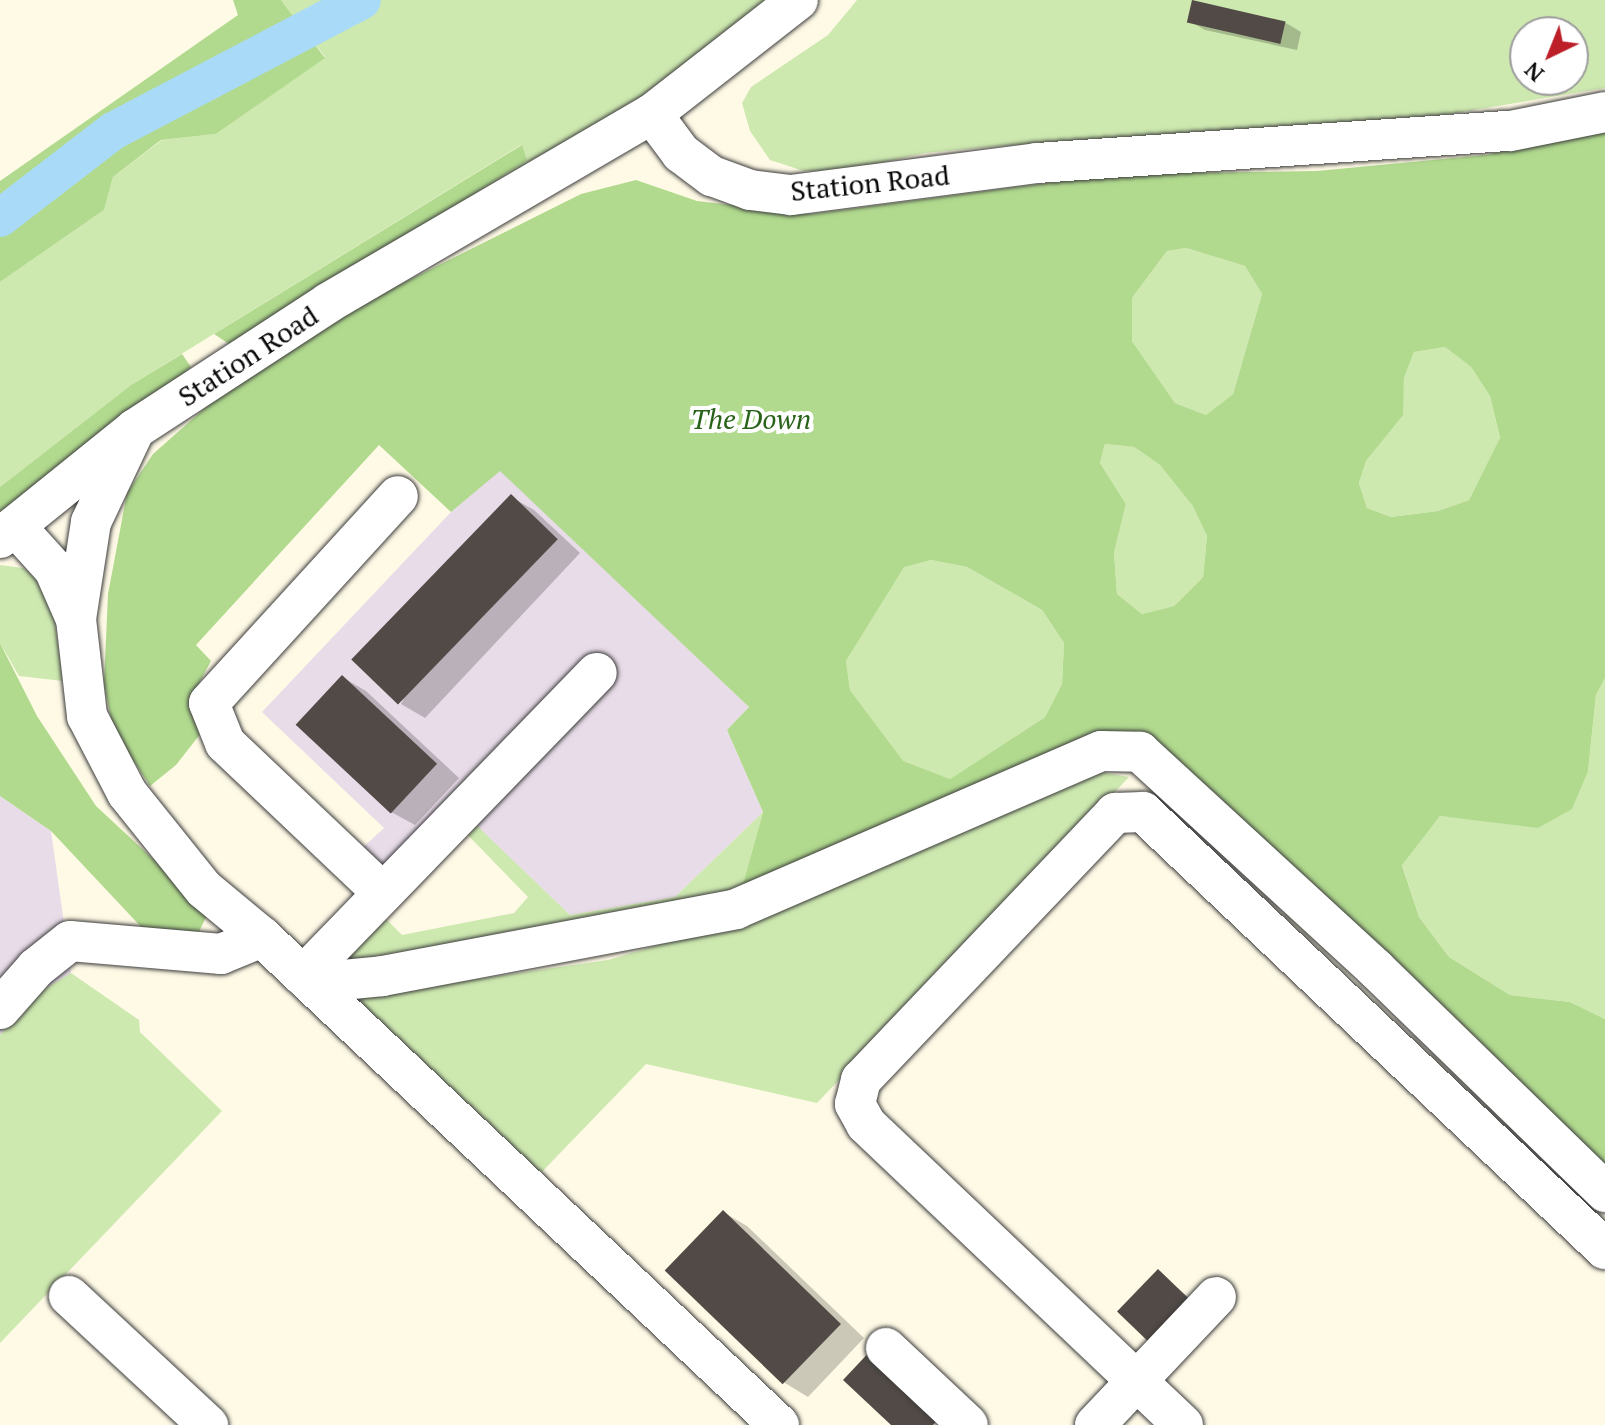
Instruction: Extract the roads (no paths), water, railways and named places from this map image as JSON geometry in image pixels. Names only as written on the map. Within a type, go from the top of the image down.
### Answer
[{"type":"street","points":[[652,114],[766,30],[798,0]]},
{"type":"street","name":"Station Road","points":[[8,532],[135,429],[328,303],[652,114],[681,153],[712,176],[750,190],[791,195],[1037,163],[1511,131],[1605,112]]},
{"type":"street","points":[[135,429],[91,522],[76,619],[87,716],[127,793],[204,889],[262,937],[779,1425]]},
{"type":"street","points":[[383,893],[225,743],[209,703],[398,496]]},
{"type":"street","points":[[8,532],[54,569],[76,619]]},
{"type":"street","points":[[307,979],[383,893],[597,673]]},
{"type":"street","points":[[307,979],[398,973],[736,909],[1101,751],[1140,752],[1376,969],[1605,1192]]},
{"type":"street","points":[[1183,1425],[866,1124],[855,1104],[861,1080],[1115,813],[1129,808],[1143,812],[1605,1249]]},
{"type":"street","points":[[0,1009],[36,968],[70,941],[221,954],[262,937]]},
{"type":"street","points":[[69,1296],[208,1425]]},
{"type":"street","points":[[1095,1425],[1216,1297]]},
{"type":"street","points":[[886,1348],[968,1425]]},
{"type":"waterway","points":[[0,218],[113,131],[362,0]]},
{"type":"park label","name":"The Down","points":[[751,419]]}]
